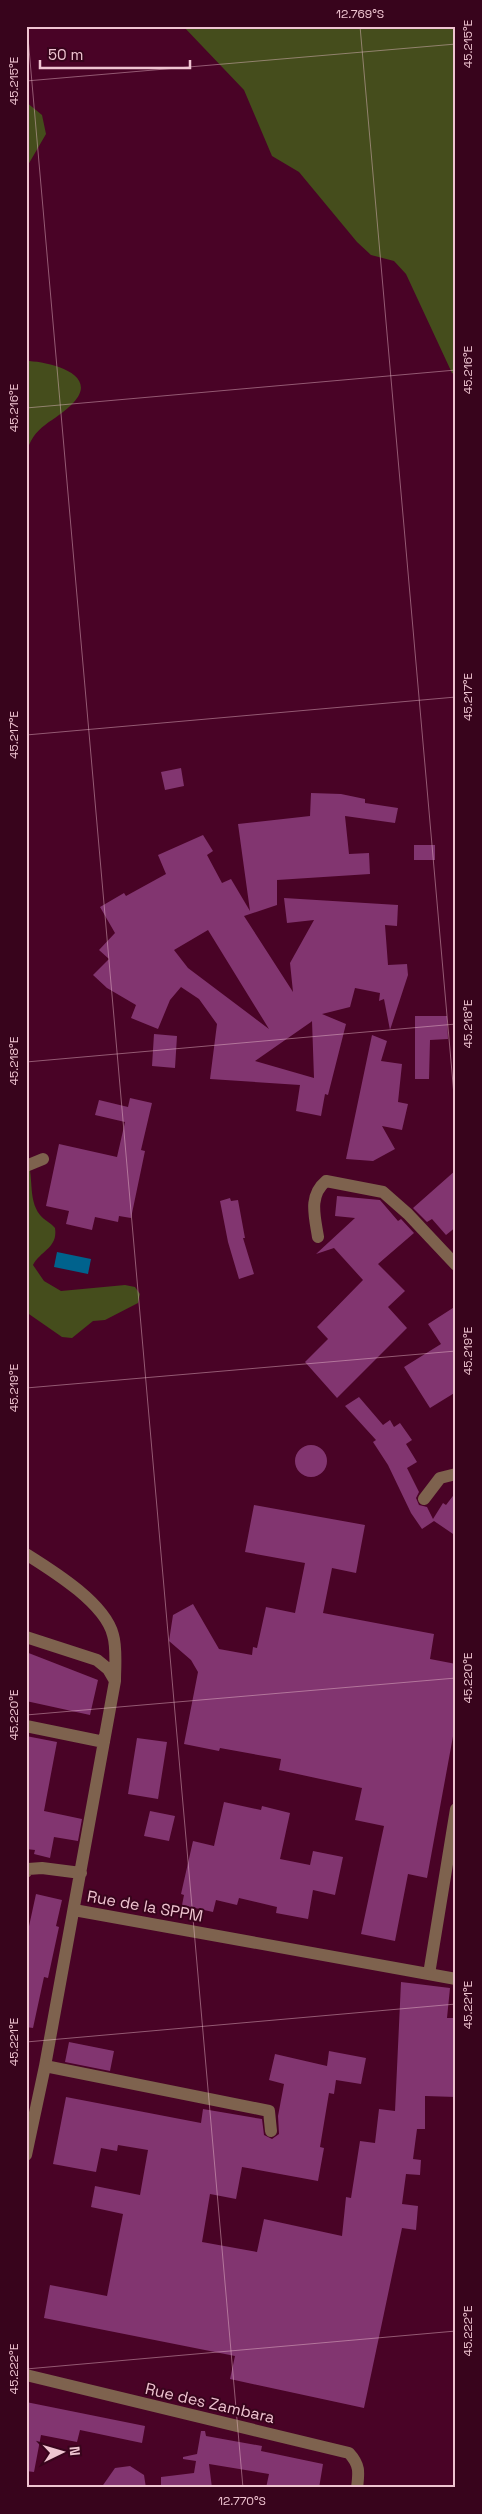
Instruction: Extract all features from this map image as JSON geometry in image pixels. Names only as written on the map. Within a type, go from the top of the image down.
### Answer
[{"type":"street","points":[[26,1166],[43,1159]]},
{"type":"street","points":[[318,1237],[313,1204],[318,1188],[326,1181],[344,1183],[383,1192],[408,1214],[456,1265]]},
{"type":"street","points":[[424,1499],[440,1478],[456,1474]]},
{"type":"street","points":[[26,1554],[68,1580],[103,1616],[113,1634],[115,1681],[74,1910]]},
{"type":"street","points":[[26,1637],[97,1660],[108,1670],[115,1681]]},
{"type":"street","points":[[26,1726],[104,1742]]},
{"type":"street","points":[[429,1974],[456,1809]]},
{"type":"street","points":[[26,1872],[28,1869],[42,1868],[81,1874]]},
{"type":"street","name":"Rue de la SPPM","points":[[26,2155],[45,2066],[74,1910],[456,1979]]},
{"type":"street","points":[[45,2066],[269,2111],[271,2131]]},
{"type":"street","name":"Rue des Zambara","points":[[26,2376],[349,2453],[356,2460],[360,2470],[357,2488]]},
{"type":"green space","points":[[183,26],[456,26],[456,375],[452,373],[406,274],[394,261],[371,255],[357,242],[299,172],[272,156],[244,90]]},
{"type":"green space","points":[[26,102],[42,115],[46,134],[28,165],[26,165]]},
{"type":"green space","points":[[26,361],[57,366],[76,376],[80,383],[80,392],[67,409],[45,425],[33,437],[26,456]]},
{"type":"green space","points":[[26,1157],[29,1164],[32,1194],[36,1208],[42,1217],[55,1228],[54,1240],[33,1265],[44,1281],[61,1291],[125,1285],[135,1287],[140,1294],[138,1303],[105,1320],[93,1321],[72,1338],[62,1337],[26,1312]]},
{"type":"water","points":[[57,1252],[91,1259],[88,1274],[54,1267]]},
{"type":"building","points":[[181,768],[184,786],[165,790],[161,772]]},
{"type":"building","points":[[311,793],[341,794],[365,799],[365,803],[398,808],[395,823],[345,816],[349,854],[369,853],[370,874],[277,880],[277,905],[244,916],[293,992],[290,963],[314,920],[287,923],[284,898],[398,905],[397,926],[385,925],[388,965],[407,964],[408,975],[390,1030],[384,999],[379,1001],[380,993],[355,988],[350,1007],[322,1014],[346,1024],[328,1095],[325,1094],[321,1116],[296,1111],[300,1085],[210,1079],[217,1024],[199,999],[181,987],[170,1000],[158,1029],[131,1018],[136,1005],[107,988],[93,975],[109,959],[99,950],[115,933],[100,907],[124,893],[126,896],[166,874],[158,855],[203,835],[213,851],[207,855],[222,883],[231,879],[250,911],[238,824],[310,816]],"holes":[[[208,930],[269,1029],[188,968],[174,950]],[[311,1022],[314,1078],[255,1061]]]},
{"type":"building","points":[[414,845],[435,845],[435,860],[414,860]]},
{"type":"building","points":[[415,1016],[447,1016],[448,1039],[430,1040],[429,1079],[415,1079]]},
{"type":"building","points":[[154,1034],[177,1036],[175,1068],[152,1066]]},
{"type":"building","points":[[372,1035],[387,1041],[381,1061],[402,1064],[398,1102],[408,1104],[402,1130],[382,1126],[395,1149],[373,1161],[346,1159]]},
{"type":"building","points":[[130,1098],[152,1103],[141,1150],[145,1151],[131,1218],[119,1216],[118,1222],[95,1217],[92,1230],[66,1224],[69,1211],[46,1206],[59,1144],[117,1157],[125,1122],[95,1115],[99,1100],[128,1107]]},
{"type":"building","points":[[456,1170],[456,1227],[446,1235],[432,1219],[427,1222],[413,1208]]},
{"type":"building","points":[[337,1196],[380,1200],[398,1221],[401,1219],[414,1233],[378,1264],[405,1291],[388,1307],[407,1328],[337,1398],[305,1362],[328,1339],[317,1327],[363,1280],[334,1248],[316,1254],[355,1218],[335,1216]]},
{"type":"building","points":[[230,1198],[231,1201],[238,1200],[245,1238],[243,1238],[254,1274],[239,1279],[228,1242],[220,1201]]},
{"type":"building","points":[[456,1306],[456,1392],[430,1408],[404,1367],[441,1344],[428,1324]]},
{"type":"building","points":[[359,1397],[383,1425],[390,1420],[394,1427],[400,1423],[412,1440],[406,1444],[417,1462],[407,1468],[419,1492],[416,1498],[419,1505],[427,1507],[433,1519],[443,1503],[446,1505],[456,1492],[456,1536],[434,1521],[422,1529],[411,1513],[388,1465],[373,1442],[376,1440],[345,1406]]},
{"type":"building","points":[[311,1445],[322,1450],[327,1461],[322,1472],[311,1477],[300,1472],[295,1461],[300,1450]]},
{"type":"building","points":[[254,1505],[365,1525],[356,1573],[332,1568],[323,1613],[434,1634],[430,1659],[456,1664],[456,1720],[427,1878],[408,1874],[395,1941],[361,1934],[384,1826],[355,1820],[362,1788],[279,1770],[281,1759],[220,1748],[219,1751],[184,1744],[198,1672],[191,1660],[169,1641],[173,1615],[193,1604],[219,1649],[252,1655],[253,1647],[257,1648],[266,1607],[295,1613],[305,1563],[245,1552]]},
{"type":"building","points":[[26,1652],[98,1680],[90,1715],[26,1701]]},
{"type":"building","points":[[26,1736],[57,1742],[44,1811],[82,1819],[78,1841],[54,1837],[50,1858],[34,1854],[35,1850],[26,1849]]},
{"type":"building","points":[[137,1738],[167,1742],[158,1799],[128,1794]]},
{"type":"building","points":[[224,1802],[261,1810],[262,1806],[290,1813],[280,1859],[310,1865],[313,1851],[343,1857],[335,1895],[313,1890],[308,1919],[276,1913],[277,1907],[239,1898],[237,1905],[216,1900],[213,1912],[182,1905],[184,1895],[181,1894],[193,1841],[214,1846]]},
{"type":"building","points":[[150,1811],[175,1816],[169,1841],[144,1836]]},
{"type":"building","points":[[36,1894],[62,1900],[56,1926],[59,1927],[48,1978],[44,1977],[33,2028],[26,2027],[26,1940]]},
{"type":"building","points":[[401,1982],[450,1988],[447,2018],[456,2018],[456,2097],[425,2096],[425,2129],[417,2129],[413,2159],[421,2160],[420,2175],[406,2174],[402,2204],[418,2206],[416,2230],[402,2228],[364,2408],[230,2379],[235,2356],[44,2318],[50,2285],[107,2296],[123,2214],[91,2207],[95,2186],[140,2195],[148,2150],[118,2145],[117,2151],[101,2148],[96,2172],[53,2164],[66,2097],[201,2123],[203,2109],[262,2119],[264,2135],[272,2139],[279,2134],[278,2116],[284,2084],[269,2080],[275,2054],[327,2066],[329,2051],[366,2058],[361,2084],[336,2080],[334,2094],[329,2093],[320,2147],[324,2148],[318,2181],[242,2167],[236,2199],[210,2194],[202,2242],[257,2252],[264,2219],[342,2236],[346,2197],[351,2198],[360,2141],[375,2143],[379,2109],[395,2111]]},
{"type":"building","points":[[69,2042],[114,2051],[110,2071],[65,2062]]},
{"type":"building","points":[[26,2402],[145,2426],[142,2443],[80,2430],[77,2442],[41,2435],[34,2472],[26,2471]]},
{"type":"building","points":[[201,2431],[205,2431],[206,2436],[262,2446],[261,2451],[323,2464],[319,2488],[266,2488],[269,2474],[209,2464],[212,2488],[161,2488],[161,2477],[194,2473],[196,2461],[183,2459],[183,2457],[197,2454]]},
{"type":"building","points":[[130,2466],[144,2475],[146,2488],[101,2488],[115,2468]]}]
